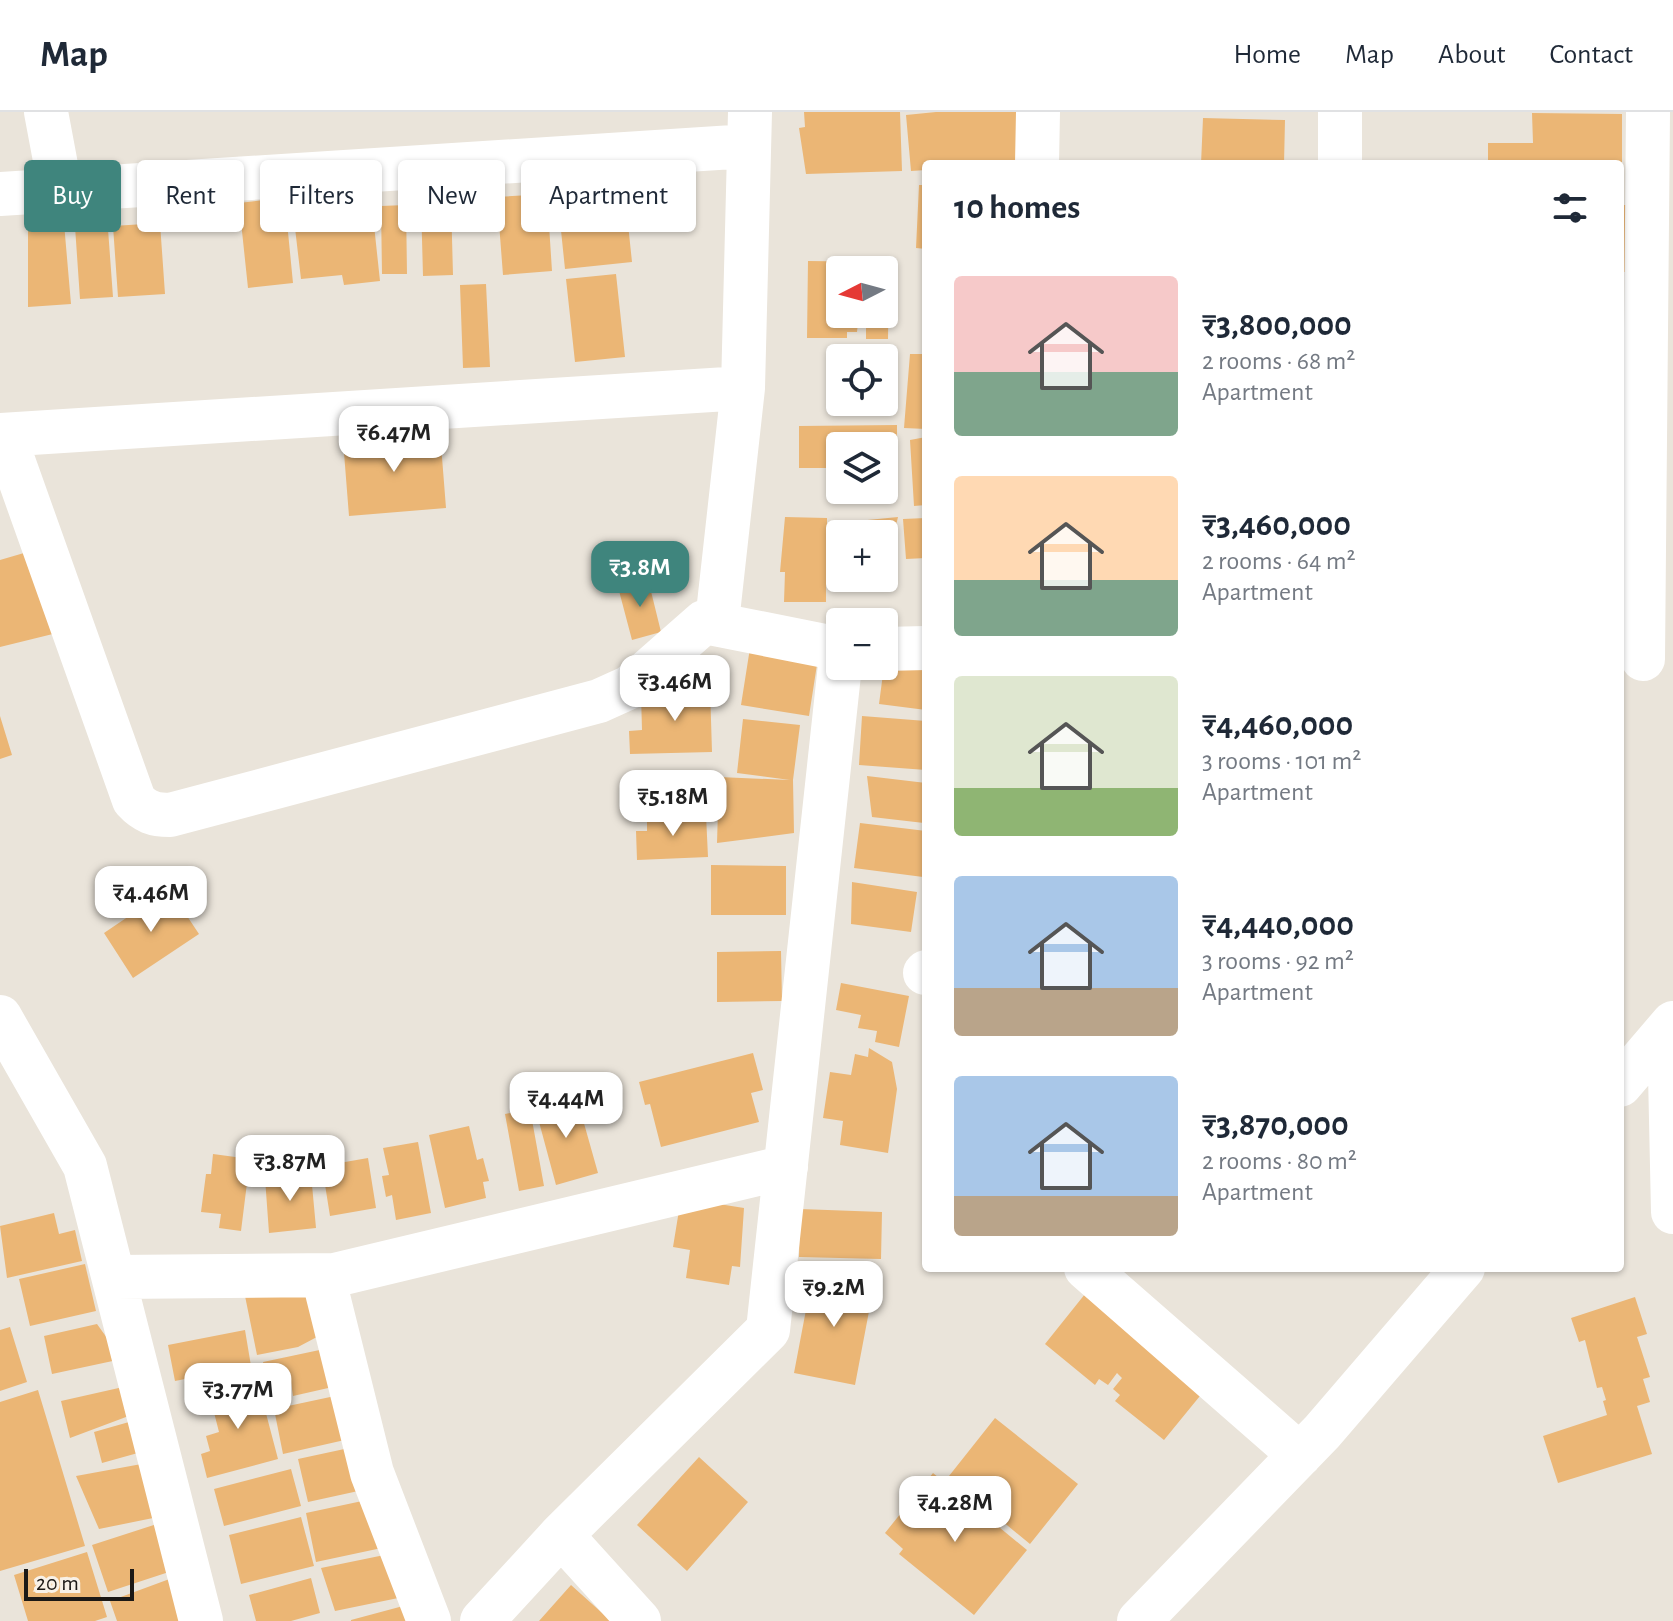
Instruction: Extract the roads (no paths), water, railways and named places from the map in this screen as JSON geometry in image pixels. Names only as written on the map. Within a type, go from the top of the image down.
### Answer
[{"type":"street","points":[[46,112],[55,160]]},
{"type":"street","points":[[1037,160],[1038,112]]},
{"type":"street","points":[[1340,112],[1340,160]]},
{"type":"street","points":[[1645,659],[1648,112]]},
{"type":"street","points":[[121,187],[750,129],[743,388],[717,622]]},
{"type":"street","points":[[0,194],[24,193]]},
{"type":"street","points":[[743,388],[2,435],[134,800],[143,809],[157,815],[170,815],[599,701],[630,687],[659,665],[693,629],[704,622],[717,622],[826,646]]},
{"type":"street","points":[[898,649],[922,648]]},
{"type":"street","points":[[482,1621],[561,1535],[768,1330],[838,680]]},
{"type":"street","points":[[0,1017],[85,1166],[116,1277],[201,1621]]},
{"type":"street","points":[[1624,1080],[1671,1026]]},
{"type":"street","points":[[1671,1026],[1673,1212]]},
{"type":"street","points":[[116,1277],[323,1276],[786,1167]]},
{"type":"street","points":[[1091,1272],[1300,1455]]},
{"type":"street","points":[[1139,1621],[1300,1455],[1460,1272]]},
{"type":"street","points":[[323,1276],[372,1473],[429,1621]]},
{"type":"street","points":[[561,1535],[639,1621]]}]
